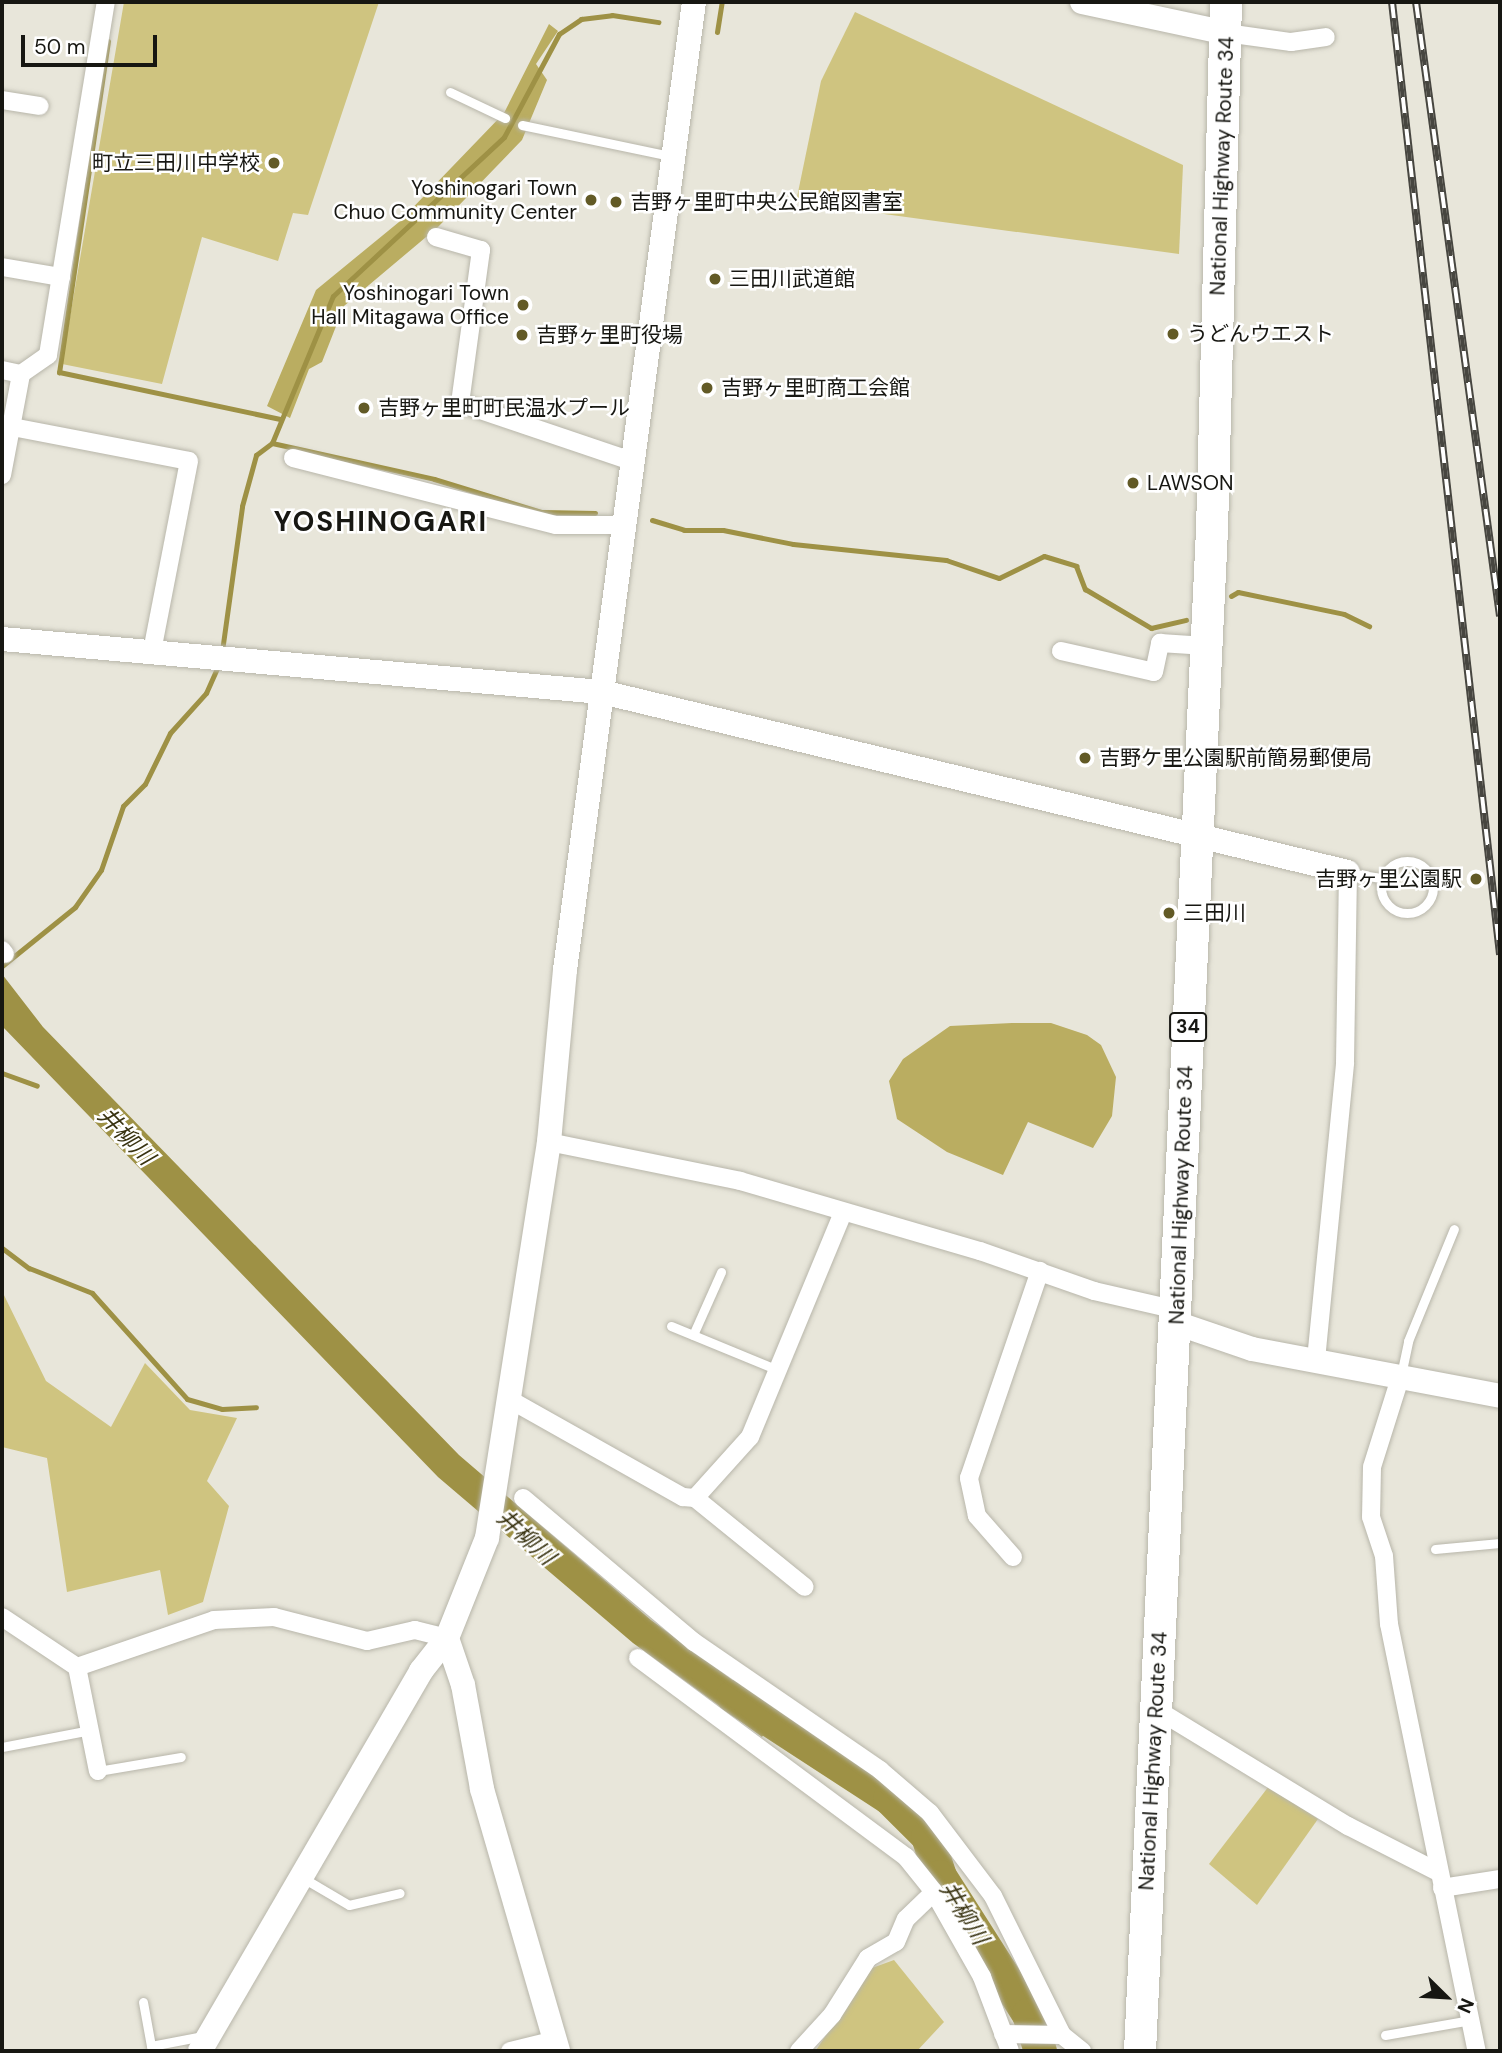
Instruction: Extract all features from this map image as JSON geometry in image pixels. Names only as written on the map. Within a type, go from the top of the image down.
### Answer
[{"type":"highway","name":"National Highway Route 34","points":[[1140,2051],[1206,646],[1226,2]]},
{"type":"street","points":[[2,475],[6,426],[21,374],[48,355],[106,2]]},
{"type":"street","points":[[204,2043],[421,1671],[447,1638],[487,1538],[549,1142],[602,692],[694,2]]},
{"type":"street","points":[[1082,2],[1226,33],[1291,43],[1326,37]]},
{"type":"street","points":[[2,100],[40,106]]},
{"type":"street","points":[[436,237],[481,250],[460,403],[634,463]]},
{"type":"street","points":[[2,267],[61,277]]},
{"type":"street","points":[[2,370],[21,374]]},
{"type":"street","points":[[6,426],[189,461],[152,652]]},
{"type":"street","points":[[293,458],[556,525],[626,525]]},
{"type":"street","points":[[2,639],[602,692],[1348,872],[1345,1062],[1315,1360]]},
{"type":"street","points":[[1060,650],[1154,672],[1160,643],[1206,646]]},
{"type":"street","points":[[549,1142],[740,1181],[1040,1271],[1176,1317],[1252,1349],[1401,1375],[1500,1396]]},
{"type":"street","points":[[695,1498],[750,1437],[780,1371],[843,1212]]},
{"type":"street","points":[[1013,1557],[977,1516],[969,1478],[1040,1271]]},
{"type":"street","points":[[1401,1375],[1372,1467],[1371,1517],[1384,1556],[1389,1624],[1436,1871],[1477,2051]]},
{"type":"street","points":[[507,1398],[682,1497],[695,1498],[805,1587]]},
{"type":"street","points":[[523,1498],[694,1642],[880,1770],[930,1812],[993,1896],[1062,2035],[1082,2051]]},
{"type":"street","points":[[2,1617],[78,1667],[98,1772]]},
{"type":"street","points":[[78,1667],[222,1619],[274,1617],[366,1640],[415,1630],[447,1638]]},
{"type":"street","points":[[447,1638],[463,1685],[482,1788],[556,2046],[510,2051]]},
{"type":"street","points":[[638,1658],[860,1818],[934,1892],[982,1976],[1010,2051]]},
{"type":"street","points":[[1156,1709],[1348,1826],[1436,1871]]},
{"type":"street","points":[[1442,1888],[1500,1879]]},
{"type":"street","points":[[799,2051],[832,2015],[868,1958],[896,1942],[906,1919],[934,1892]]},
{"type":"street","points":[[1003,2034],[1062,2035]]},
{"type":"lane","points":[[450,92],[505,118]]},
{"type":"lane","points":[[522,125],[673,156]]},
{"type":"lane","points":[[1400,862],[1424,866],[1433,880],[1432,897],[1411,914],[1393,910],[1382,896],[1381,878],[1400,862]]},
{"type":"lane","points":[[1348,872],[1381,878]]},
{"type":"lane","points":[[1401,1375],[1408,1341],[1454,1229]]},
{"type":"lane","points":[[693,1335],[721,1272]]},
{"type":"lane","points":[[671,1326],[780,1371]]},
{"type":"lane","points":[[1435,1549],[1500,1543]]},
{"type":"lane","points":[[2,1747],[90,1730]]},
{"type":"lane","points":[[98,1772],[181,1757]]},
{"type":"lane","points":[[302,1878],[349,1905],[400,1893]]},
{"type":"lane","points":[[143,2002],[151,2046],[204,2043]]},
{"type":"lane","points":[[1385,2035],[1471,2020]]},
{"type":"shaded area","points":[[124,2],[379,2],[308,215],[293,213],[278,261],[202,237],[162,384],[62,364]]},
{"type":"shaded area","points":[[855,12],[1183,165],[1179,254],[796,202],[821,81]]},
{"type":"shaded area","points":[[549,24],[558,31],[536,64],[547,80],[522,140],[438,227],[344,306],[322,362],[309,369],[290,418],[267,406],[316,290],[399,222],[504,113]]},
{"type":"shaded area","points":[[1051,1023],[1087,1035],[1101,1045],[1116,1077],[1112,1116],[1093,1148],[1028,1122],[1003,1175],[947,1152],[897,1119],[889,1081],[903,1059],[950,1026]]},
{"type":"shaded area","points":[[2,1291],[46,1381],[111,1427],[145,1363],[190,1410],[237,1418],[207,1481],[229,1506],[203,1602],[168,1615],[160,1570],[67,1592],[47,1458],[2,1447]]},
{"type":"shaded area","points":[[1269,1786],[1318,1819],[1257,1905],[1209,1864]]},
{"type":"shaded area","points":[[894,1960],[944,2022],[917,2051],[816,2050],[872,1968]]},
{"type":"water","points":[[2,974],[43,1027],[459,1455],[651,1620],[776,1712],[762,1737],[633,1643],[438,1477],[2,1026]]},
{"type":"waterway","points":[[717,32],[722,2]]},
{"type":"waterway","points":[[222,651],[242,506],[256,455],[272,443],[333,296],[504,137],[559,34],[581,19],[612,15],[658,22]]},
{"type":"waterway","points":[[108,41],[59,372],[280,419]]},
{"type":"waterway","points":[[272,443],[434,479],[541,512],[595,513]]},
{"type":"waterway","points":[[652,520],[684,530],[723,530],[793,544],[946,560],[999,578],[1044,556],[1076,566],[1085,589],[1151,628],[1186,620]]},
{"type":"waterway","points":[[1231,596],[1238,592],[1344,614],[1369,626]]},
{"type":"waterway","points":[[2,966],[75,907],[101,870],[123,806],[145,784],[170,733],[206,693],[219,664]]},
{"type":"waterway","points":[[2,1073],[37,1086]]},
{"type":"waterway","points":[[2,1248],[29,1268],[92,1293],[187,1399],[222,1409],[256,1407]]},
{"type":"waterway","name":"井柳川","points":[[732,1696],[889,1798],[927,1836],[940,1876],[1028,2014],[1040,2051]]},
{"type":"railway","points":[[1392,2],[1500,955]]},
{"type":"railway","points":[[1416,2],[1500,616]]},
{"type":"place","name":"町立三田川中学校","points":[[274,163]]},
{"type":"place","name":"Yoshinogari Town Chuo Community Center","points":[[591,200]]},
{"type":"place","name":"吉野ヶ里町中央公民館図書室","points":[[616,202]]},
{"type":"place","name":"三田川武道館","points":[[715,279]]},
{"type":"place","name":"Yoshinogari Town Hall Mitagawa Office","points":[[523,305]]},
{"type":"place","name":"うどんウエスト","points":[[1173,334]]},
{"type":"place","name":"吉野ヶ里町役場","points":[[522,335]]},
{"type":"place","name":"吉野ヶ里町商工会館","points":[[707,388]]},
{"type":"place","name":"吉野ヶ里町町民温水プール","points":[[364,408]]},
{"type":"place","name":"LAWSON","points":[[1133,483]]},
{"type":"place","name":"吉野ケ里公園駅前簡易郵便局","points":[[1085,758]]},
{"type":"place","name":"吉野ヶ里公園駅","points":[[1476,879]]},
{"type":"place","name":"三田川","points":[[1169,913]]},
{"type":"district","name":"YOSHINOGARI","points":[[381,522]]}]
